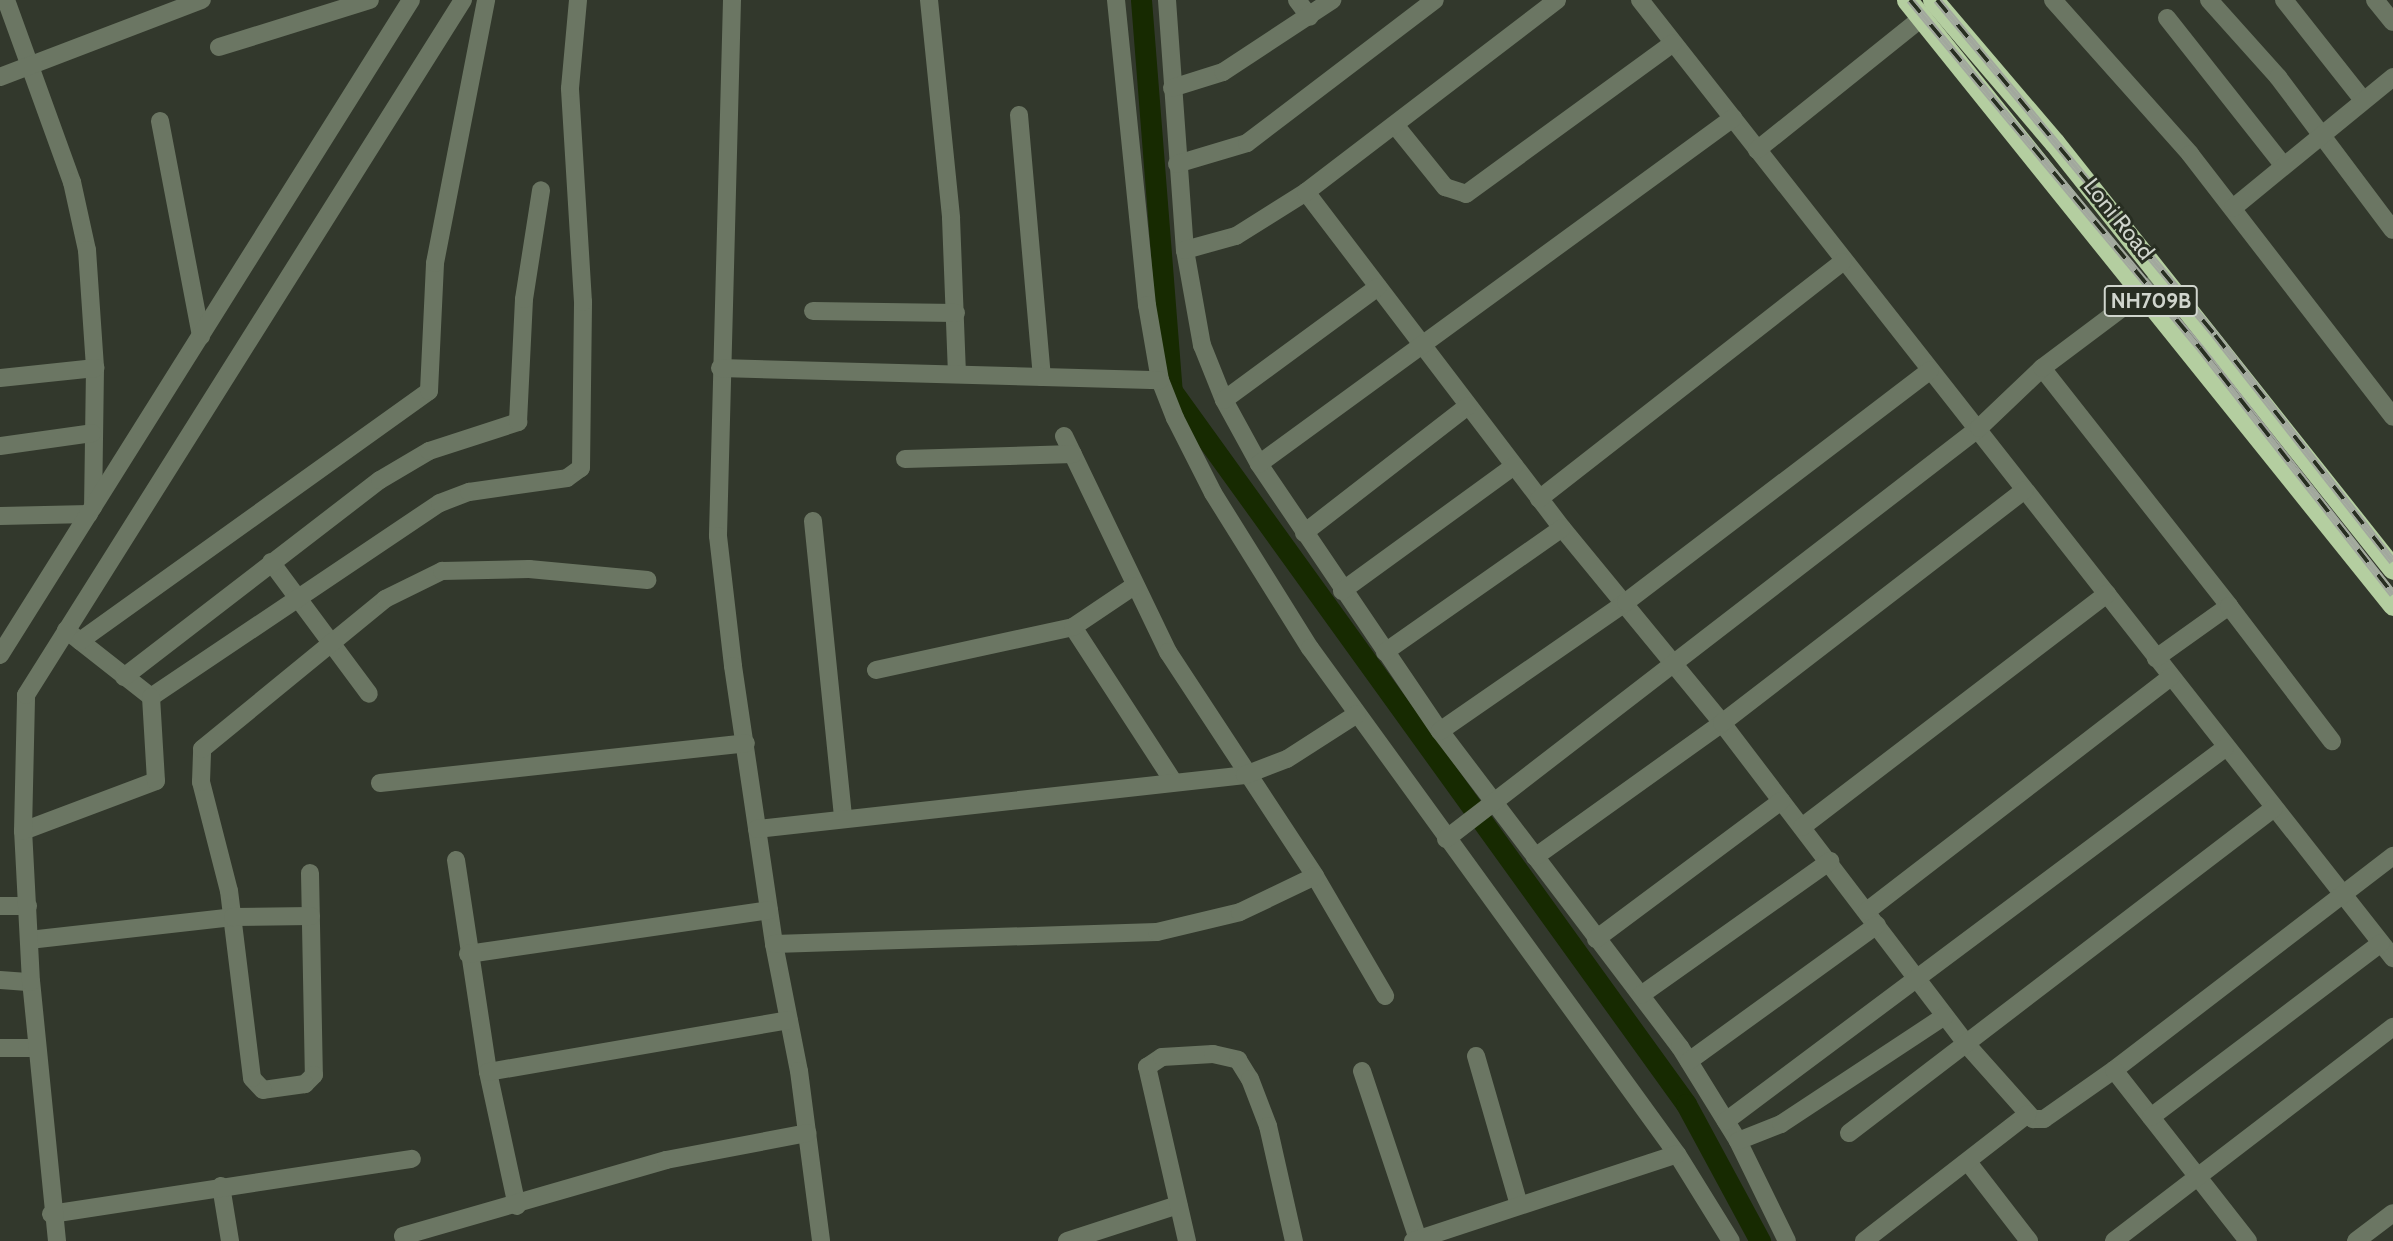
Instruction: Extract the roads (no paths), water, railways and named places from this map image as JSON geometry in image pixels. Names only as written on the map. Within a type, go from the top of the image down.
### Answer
[{"type":"highway","name":"Loni Road","points":[[1907,0],[1928,9],[2162,278],[2393,569]]},
{"type":"highway","name":"Loni Road","points":[[1928,9],[2143,291],[2393,605]]},
{"type":"street","points":[[6,0],[8,31],[29,66],[81,221],[95,369],[91,510]]},
{"type":"street","points":[[0,77],[202,0]]},
{"type":"street","points":[[219,47],[370,0]]},
{"type":"street","points":[[0,655],[411,0]]},
{"type":"street","points":[[57,1241],[51,1214],[31,982],[23,831],[26,695],[73,635],[463,0]]},
{"type":"street","points":[[73,635],[429,391],[435,263],[486,0]]},
{"type":"street","points":[[151,697],[297,597],[455,496],[556,480],[581,468],[583,302],[570,88],[578,0]]},
{"type":"street","points":[[732,0],[720,368],[718,536],[757,829],[807,1133],[821,1241]]},
{"type":"street","points":[[929,0],[956,313],[957,373]]},
{"type":"street","points":[[1116,0],[1147,305],[1160,380],[1213,493],[1357,714],[1453,833],[1677,1154],[1731,1241]]},
{"type":"street","points":[[1167,0],[1185,250],[1202,345],[1224,400],[1259,464],[1342,591],[1440,731],[1485,806],[1535,857],[1689,1061],[1738,1141],[1787,1241]]},
{"type":"street","points":[[1297,0],[1310,17]]},
{"type":"street","points":[[1172,88],[1223,72],[1332,0]]},
{"type":"street","points":[[1177,164],[1247,143],[1435,0]]},
{"type":"street","points":[[1185,250],[1236,236],[1306,192],[1556,0]]},
{"type":"street","points":[[1640,0],[1842,262],[1979,428],[2225,748],[2393,958]]},
{"type":"street","points":[[2053,0],[2233,208],[2393,417]]},
{"type":"street","points":[[2209,0],[2320,134],[2393,230]]},
{"type":"street","points":[[2284,0],[2363,100]]},
{"type":"street","points":[[2375,0],[2391,15]]},
{"type":"street","points":[[1757,150],[1928,9]]},
{"type":"street","points":[[2167,18],[2283,165]]},
{"type":"street","points":[[1395,125],[1445,187],[1466,194],[1673,43]]},
{"type":"street","points":[[2233,208],[2320,134],[2393,77]]},
{"type":"street","points":[[1019,115],[1042,377]]},
{"type":"street","points":[[1259,464],[1733,118]]},
{"type":"street","points":[[160,121],[201,336]]},
{"type":"street","points":[[124,677],[271,562],[405,464],[518,422],[524,299],[541,190]]},
{"type":"street","points":[[1306,192],[1539,499],[1626,602],[1722,723],[1968,1046],[2028,1114],[2044,1119],[2114,1070],[2393,856]]},
{"type":"street","points":[[1539,499],[1842,262]]},
{"type":"street","points":[[1453,833],[1979,428],[2042,368],[2162,278]]},
{"type":"street","points":[[1224,400],[1378,287]]},
{"type":"street","points":[[813,311],[956,313]]},
{"type":"street","points":[[720,368],[1160,380]]},
{"type":"street","points":[[2042,368],[2332,741]]},
{"type":"street","points":[[0,378],[95,369]]},
{"type":"street","points":[[1440,731],[1626,602],[1930,370]]},
{"type":"street","points":[[1304,533],[1468,406]]},
{"type":"street","points":[[0,446],[92,433]]},
{"type":"street","points":[[1064,436],[1168,652],[1245,775],[1315,876],[1385,996]]},
{"type":"street","points":[[905,459],[1073,454]]},
{"type":"street","points":[[1342,591],[1514,466]]},
{"type":"street","points":[[1535,857],[1722,723],[2025,490]]},
{"type":"street","points":[[0,516],[91,510]]},
{"type":"street","points":[[813,521],[843,815]]},
{"type":"street","points":[[1385,652],[1562,528]]},
{"type":"street","points":[[271,562],[369,694]]},
{"type":"street","points":[[310,873],[314,1075],[304,1084],[273,1090],[257,1087],[251,1078],[233,917],[221,845],[201,782],[202,750],[385,599],[442,571],[529,569],[647,580]]},
{"type":"street","points":[[876,670],[1073,627],[1134,586]]},
{"type":"street","points":[[1802,827],[2107,594]]},
{"type":"street","points":[[2156,658],[2229,606]]},
{"type":"street","points":[[0,624],[21,622]]},
{"type":"street","points":[[1073,627],[1172,781]]},
{"type":"street","points":[[73,635],[151,697]]},
{"type":"street","points":[[1689,1061],[1872,918],[2171,677]]},
{"type":"street","points":[[23,831],[156,781],[151,697]]},
{"type":"street","points":[[757,829],[843,815],[1245,775],[1287,759],[1357,714]]},
{"type":"street","points":[[380,783],[746,743]]},
{"type":"street","points":[[1726,1121],[1918,982],[2225,748]]},
{"type":"street","points":[[1596,939],[1781,801]]},
{"type":"street","points":[[1849,1133],[1968,1046],[2274,808]]},
{"type":"street","points":[[456,860],[468,954],[488,1072],[517,1206]]},
{"type":"street","points":[[1641,995],[1830,862]]},
{"type":"street","points":[[774,944],[1157,932],[1240,912],[1315,876]]},
{"type":"street","points":[[0,906],[28,906]]},
{"type":"street","points":[[468,954],[769,910]]},
{"type":"street","points":[[29,940],[233,917],[310,916]]},
{"type":"street","points":[[2151,1117],[2381,943]]},
{"type":"street","points":[[0,980],[31,982]]},
{"type":"street","points":[[1738,1141],[1781,1124],[1945,1016]]},
{"type":"street","points":[[488,1072],[789,1020]]},
{"type":"street","points":[[2114,1241],[2393,1027]]},
{"type":"street","points":[[0,1048],[37,1048]]},
{"type":"street","points":[[1187,1241],[1147,1067],[1162,1057],[1231,1056],[1244,1066],[1268,1126],[1294,1241]]},
{"type":"street","points":[[1476,1056],[1519,1205]]},
{"type":"street","points":[[2114,1070],[2248,1241]]},
{"type":"street","points":[[1363,1071],[1415,1240],[1677,1154]]},
{"type":"street","points":[[1864,1241],[1890,1234],[1968,1162],[2028,1114]]},
{"type":"street","points":[[403,1236],[517,1206],[666,1160],[807,1133]]},
{"type":"street","points":[[51,1214],[412,1159]]},
{"type":"street","points":[[1968,1162],[2029,1241]]},
{"type":"street","points":[[221,1186],[230,1241]]},
{"type":"street","points":[[1068,1241],[1178,1205]]},
{"type":"street","points":[[2356,1241],[2392,1215]]},
{"type":"waterway","points":[[1141,0],[1172,391],[1686,1104],[1760,1241]]},
{"type":"railway","points":[[1910,0],[2200,348],[2393,594]]},
{"type":"railway","points":[[1937,0],[2215,335],[2393,562]]}]
